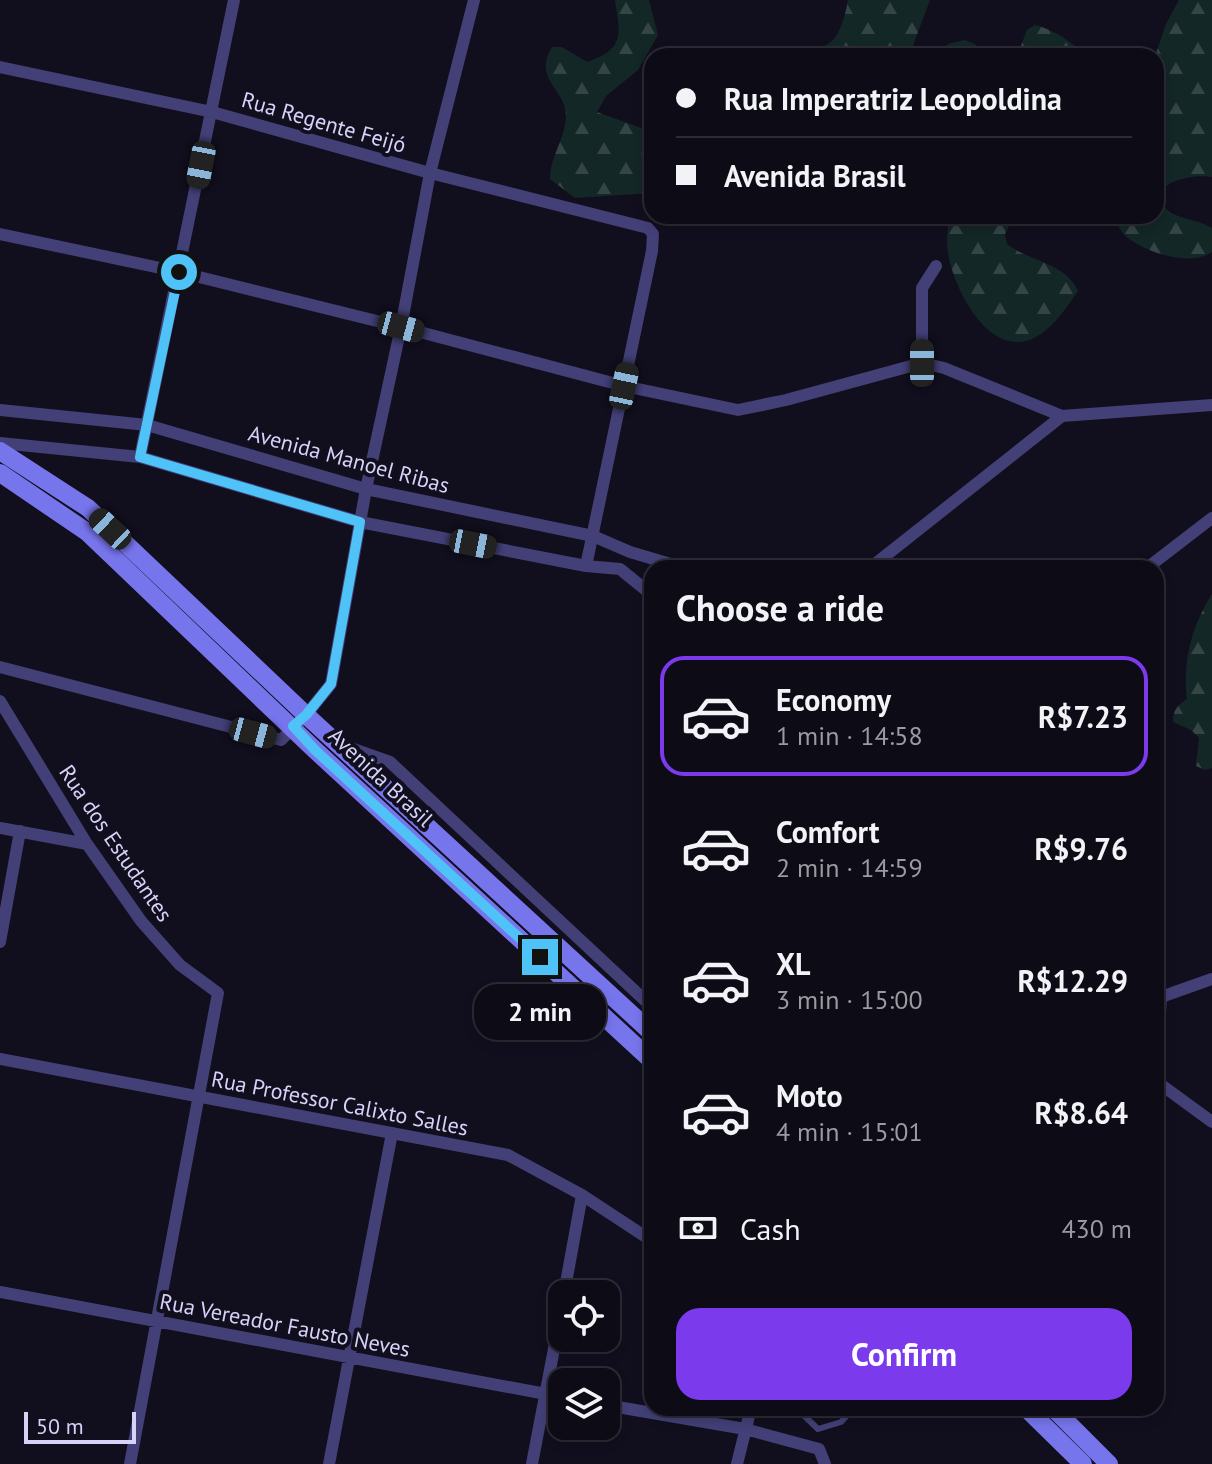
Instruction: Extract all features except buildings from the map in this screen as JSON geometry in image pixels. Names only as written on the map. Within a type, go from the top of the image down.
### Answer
[{"type":"main road","name":"Avenida Brasil","points":[[0,451],[88,508],[315,750],[644,1054]]},
{"type":"main road","name":"Avenida Brasil","points":[[0,473],[87,532],[293,727],[339,744],[644,1026]]},
{"type":"main road","points":[[1034,1416],[1083,1464]]},
{"type":"main road","points":[[1061,1416],[1109,1464]]},
{"type":"street","points":[[140,457],[234,0]]},
{"type":"street","points":[[0,667],[293,727],[331,684],[366,489],[430,173],[474,0]]},
{"type":"street","name":"Rua Regente Feijó","points":[[0,67],[212,112],[430,173],[648,228],[653,234],[624,386]]},
{"type":"street","points":[[0,234],[179,272],[624,386],[738,410],[922,363],[944,368],[1062,416],[1212,405]]},
{"type":"street","points":[[922,363],[922,288],[936,266]]},
{"type":"street","points":[[586,566],[624,386]]},
{"type":"street","name":"Avenida Manoel Ribas","points":[[0,410],[147,425],[366,489],[593,536],[657,560]]},
{"type":"street","points":[[880,560],[1062,416]]},
{"type":"street","points":[[0,443],[140,457],[360,522],[586,566],[620,569],[644,588]]},
{"type":"street","points":[[1157,560],[1212,518]]},
{"type":"street","points":[[620,569],[630,552]]},
{"type":"street","name":"Rua dos Estudantes","points":[[0,701],[87,844],[141,921],[180,965],[218,993],[199,1096]]},
{"type":"street","points":[[315,750],[339,744],[390,762],[644,1000]]},
{"type":"street","points":[[0,828],[87,844]]},
{"type":"street","points":[[0,942],[20,831]]},
{"type":"street","points":[[1164,993],[1212,979]]},
{"type":"street","name":"Rua Professor Calixto Salles","points":[[0,1059],[508,1155],[582,1195],[644,1236]]},
{"type":"street","points":[[1164,1086],[1212,1122]]},
{"type":"street","points":[[130,1464],[199,1096]]},
{"type":"street","points":[[329,1464],[392,1133]]},
{"type":"street","points":[[567,1280],[582,1195]]},
{"type":"street","name":"Rua Vereador Fausto Neves","points":[[0,1292],[547,1395]]},
{"type":"street","points":[[532,1464],[554,1352]]},
{"type":"street","points":[[620,1407],[644,1412]]},
{"type":"street","points":[[670,1416],[745,1429],[819,1449],[825,1464]]},
{"type":"street","points":[[737,1464],[749,1416]]},
{"type":"lane","points":[[804,1416],[818,1429],[841,1422],[847,1416]]},
{"type":"green space","points":[[615,0],[649,0],[658,35],[651,48],[644,48],[644,60],[638,70],[606,96],[597,112],[644,129],[644,194],[575,198],[550,179],[566,117],[565,107],[548,76],[547,58],[552,47],[562,47],[587,62],[599,57],[614,46],[619,32]]},
{"type":"green space","points":[[848,0],[930,0],[912,48],[817,48],[832,41]]},
{"type":"green space","points":[[1179,0],[1212,0],[1212,177],[1182,179],[1164,188],[1164,48],[1158,48]]},
{"type":"green space","points":[[1035,25],[1043,27],[1077,48],[1020,48],[1027,30]]},
{"type":"green space","points":[[965,40],[977,48],[942,48]]},
{"type":"green space","points":[[1164,207],[1180,217],[1212,228],[1212,252],[1192,258],[1169,256],[1136,244],[1123,234],[1118,224],[1164,224]]},
{"type":"green space","points":[[948,224],[1010,224],[1005,234],[1007,244],[1056,268],[1078,291],[1049,327],[1034,338],[1011,341],[997,336],[984,326],[964,298],[956,282],[947,244]]},
{"type":"green space","points":[[1212,594],[1212,768],[1205,770],[1196,766],[1199,738],[1191,730],[1173,722],[1176,709],[1187,699],[1186,671],[1190,644]]},
{"type":"route","points":[[179,272],[140,457],[360,522],[331,684],[293,726],[315,750],[540,957]]}]
